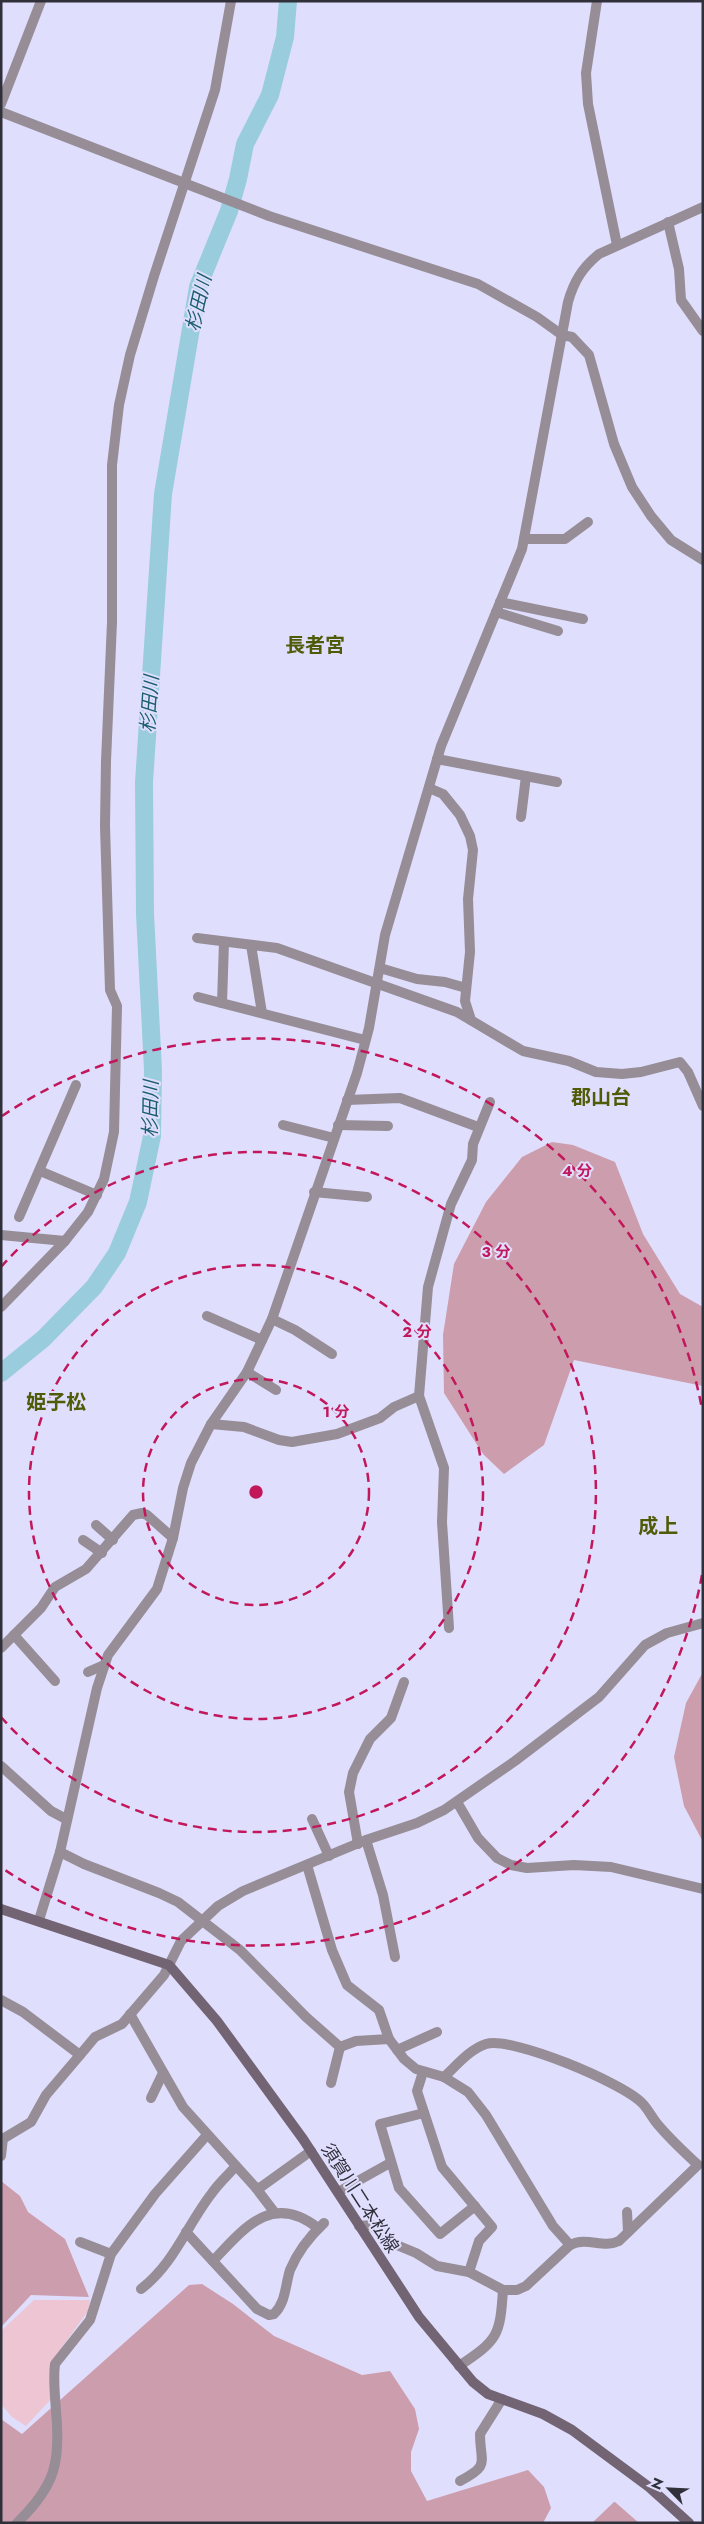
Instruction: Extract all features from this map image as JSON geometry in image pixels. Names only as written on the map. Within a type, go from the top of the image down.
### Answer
[{"type":"main road","points":[[1,1909],[39,1920],[169,1965]]},
{"type":"main road","name":"須賀川二本松線","points":[[169,1965],[217,2021],[311,2151],[410,2304],[459,2366],[482,2390],[543,2414],[572,2430],[633,2478],[649,2487],[688,2523]]},
{"type":"street","points":[[1,104],[41,1]]},
{"type":"street","points":[[1,1307],[65,1241],[88,1212],[97,1195],[109,1161],[114,1132],[117,1094],[117,1006],[110,990],[105,826],[112,622],[112,465],[119,405],[130,355],[189,185],[215,90],[231,1]]},
{"type":"street","points":[[597,1],[586,73],[588,104],[617,245]]},
{"type":"street","points":[[1,112],[269,216],[478,284],[537,317],[562,335],[572,337],[589,355],[614,444],[632,487],[651,516],[671,540],[703,560]]},
{"type":"street","points":[[39,1920],[60,1852],[66,1818],[104,1665],[114,1643],[157,1589],[173,1538],[183,1488],[191,1463],[210,1424],[247,1372],[272,1320],[314,1192],[357,1073],[377,984],[385,935],[437,759],[522,548],[562,335],[574,283],[586,265],[617,245],[703,207]]},
{"type":"street","points":[[668,222],[679,269],[681,300],[703,331]]},
{"type":"street","points":[[524,539],[565,540],[588,522]]},
{"type":"street","points":[[498,607],[583,619]]},
{"type":"street","points":[[498,607],[558,631]]},
{"type":"street","points":[[437,759],[557,782]]},
{"type":"street","points":[[521,817],[526,776]]},
{"type":"street","points":[[429,788],[443,794],[460,816],[470,836],[474,850],[468,899],[470,952],[465,1001],[471,1020]]},
{"type":"street","points":[[197,938],[277,948],[457,1012],[523,1051],[569,1061],[596,1072],[631,1073],[680,1062],[688,1072],[703,1106]]},
{"type":"street","points":[[222,1003],[224,942]]},
{"type":"street","points":[[251,945],[262,1013]]},
{"type":"street","points":[[380,968],[417,979],[445,982],[466,988]]},
{"type":"street","points":[[198,997],[365,1040]]},
{"type":"street","points":[[19,1217],[76,1086]]},
{"type":"street","points":[[347,1100],[400,1098],[478,1127]]},
{"type":"street","points":[[449,1628],[442,1522],[444,1468],[419,1396],[428,1287],[451,1204],[472,1160],[473,1144],[478,1127],[490,1102]]},
{"type":"street","points":[[283,1125],[334,1138]]},
{"type":"street","points":[[338,1125],[388,1126]]},
{"type":"street","points":[[40,1171],[97,1195]]},
{"type":"street","points":[[314,1192],[367,1197]]},
{"type":"street","points":[[1,1235],[65,1241]]},
{"type":"street","points":[[207,1316],[262,1340]]},
{"type":"street","points":[[272,1320],[295,1330],[332,1354]]},
{"type":"street","points":[[247,1372],[276,1390]]},
{"type":"street","points":[[210,1424],[244,1427],[279,1440],[292,1442],[337,1434],[380,1418],[394,1407],[419,1396]]},
{"type":"street","points":[[1,1648],[41,1608],[55,1587],[86,1569],[133,1515],[142,1513],[173,1538]]},
{"type":"street","points":[[96,1525],[113,1540]]},
{"type":"street","points":[[83,1540],[102,1552]]},
{"type":"street","points":[[1,2156],[2,2139],[31,2122],[46,2095],[95,2037],[122,2024],[164,1975],[181,1941],[218,1906],[243,1890],[362,1842],[417,1823],[457,1802],[599,1697],[645,1645],[667,1633],[703,1623]]},
{"type":"street","points":[[14,1636],[55,1681]]},
{"type":"street","points":[[88,1672],[104,1665]]},
{"type":"street","points":[[395,1957],[383,1895],[362,1842],[349,1792],[353,1774],[370,1739],[391,1718],[404,1682]]},
{"type":"street","points":[[1,1766],[51,1811],[66,1818]]},
{"type":"street","points":[[457,1802],[478,1838],[497,1858],[510,1865],[526,1868],[574,1865],[611,1867],[703,1889]]},
{"type":"street","points":[[312,1818],[329,1856]]},
{"type":"street","points":[[60,1852],[84,1864],[160,1893],[203,1920],[222,1939],[240,1950],[306,2017],[340,2047]]},
{"type":"street","points":[[307,1865],[341,1974],[351,1990],[379,2010],[389,2039],[404,2059],[423,2072],[444,2077],[468,2092],[486,2115],[553,2226],[570,2245]]},
{"type":"street","points":[[1,2000],[23,2012],[80,2055]]},
{"type":"street","points":[[130,2014],[183,2107],[235,2167],[256,2188],[275,2213]]},
{"type":"street","points":[[397,2050],[437,2032]]},
{"type":"street","points":[[340,2047],[356,2041],[389,2039]]},
{"type":"street","points":[[359,2226],[372,2225],[387,2241],[437,2266],[469,2272],[503,2290],[518,2290],[526,2286],[570,2245],[578,2241],[588,2240],[602,2245],[612,2244],[628,2232],[700,2165],[660,2127],[641,2102],[622,2090],[553,2057],[504,2044],[487,2044],[474,2051],[444,2077]]},
{"type":"street","points":[[331,2083],[340,2047]]},
{"type":"street","points":[[423,2072],[417,2091],[442,2167],[492,2227],[479,2242],[469,2272]]},
{"type":"street","points":[[151,2098],[163,2073]]},
{"type":"street","points":[[424,2112],[380,2124],[390,2163],[399,2188],[440,2234],[475,2206]]},
{"type":"street","points":[[17,2523],[48,2486],[55,2470],[58,2426],[55,2364],[90,2320],[111,2254],[155,2194],[207,2135]]},
{"type":"street","points":[[256,2188],[261,2187],[311,2151]]},
{"type":"street","points":[[338,2192],[390,2163]]},
{"type":"street","points":[[141,2289],[154,2279],[168,2263],[212,2193],[235,2167]]},
{"type":"street","points":[[627,2212],[628,2232]]},
{"type":"street","points":[[186,2232],[257,2309],[274,2314],[283,2301],[290,2272],[298,2253],[321,2225],[293,2213],[275,2213],[255,2220],[246,2226],[213,2261]]},
{"type":"street","points":[[80,2242],[111,2254]]},
{"type":"street","points":[[459,2366],[482,2350],[498,2332],[503,2290]]},
{"type":"street","points":[[460,2480],[482,2467],[484,2462],[480,2434],[502,2399]]},
{"type":"shaded area","points":[[552,1142],[573,1145],[615,1162],[643,1234],[680,1294],[703,1307],[703,1386],[574,1360],[544,1445],[504,1474],[483,1454],[444,1393],[443,1335],[454,1264],[486,1202],[522,1157]]},
{"type":"shaded area","points":[[703,1672],[703,1842],[684,1806],[674,1757],[686,1703]]},
{"type":"shaded area","points":[[1,2181],[20,2196],[28,2212],[65,2239],[89,2297],[31,2295],[1,2327]]},
{"type":"shaded area","points":[[202,2284],[233,2304],[274,2336],[362,2375],[390,2371],[415,2409],[419,2429],[411,2452],[411,2471],[427,2501],[528,2470],[544,2487],[551,2508],[543,2523],[1,2523],[1,2419],[22,2434],[189,2285]]},
{"type":"shaded area","points":[[34,2300],[90,2300],[88,2311],[57,2354],[52,2398],[26,2426],[12,2417],[1,2404],[1,2331]]},
{"type":"shaded area","points":[[615,2502],[639,2523],[592,2523]]},
{"type":"waterway","name":"杉田川","points":[[1,1373],[43,1339],[94,1287],[117,1253],[138,1202],[152,1136],[153,1070],[145,914],[144,782],[163,494],[198,287],[229,211],[245,144],[270,95],[285,37],[288,1]]},
{"type":"district","name":"長者宮","points":[[315,645]]},
{"type":"district","name":"郡山台","points":[[601,1097]]},
{"type":"district","name":"姫子松","points":[[56,1402]]},
{"type":"district","name":"成上","points":[[658,1526]]}]
